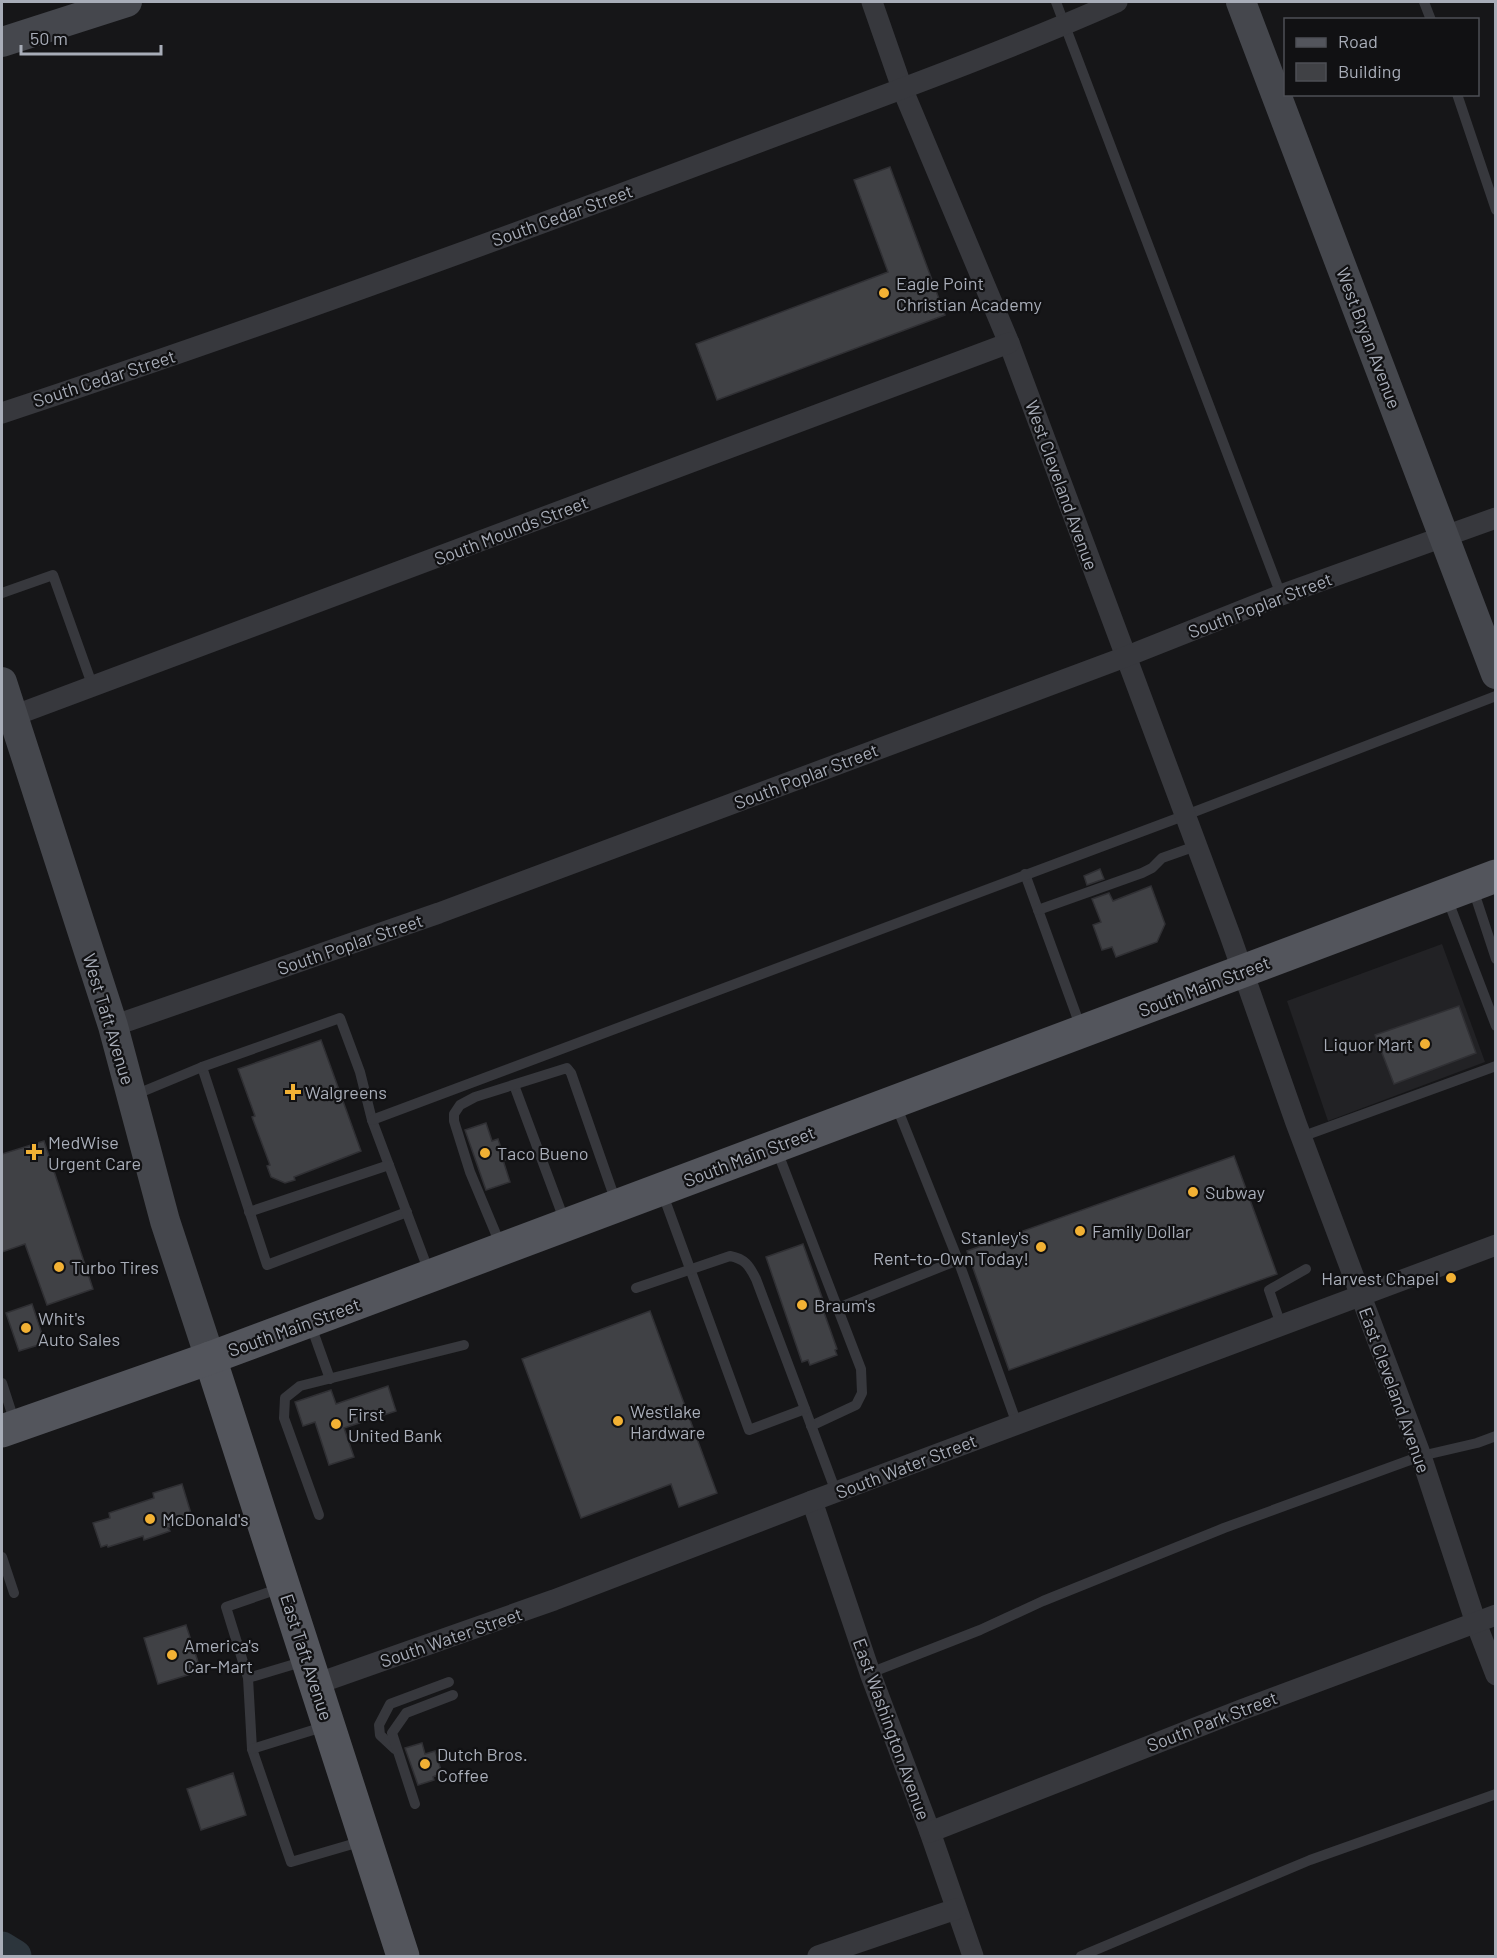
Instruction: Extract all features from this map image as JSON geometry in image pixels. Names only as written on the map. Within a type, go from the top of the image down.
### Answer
[{"type":"main road","name":"South Main Street","points":[[9,1429],[210,1358],[1471,886]]},
{"type":"main road","name":"East Taft Avenue","points":[[210,1358],[404,1956]]},
{"type":"street","points":[[2,42],[127,2]]},
{"type":"street","name":"West Cleveland Avenue","points":[[872,2],[902,88],[1009,342],[1243,971]]},
{"type":"street","name":"South Cedar Street","points":[[2,413],[174,356],[590,206],[902,88],[1117,2]]},
{"type":"street","name":"West Bryan Avenue","points":[[1241,2],[1496,674]]},
{"type":"street","name":"South Mounds Street","points":[[13,716],[1009,342]]},
{"type":"street","name":"South Poplar Street","points":[[113,1026],[439,913],[1125,657],[1281,595],[1496,518]]},
{"type":"street","name":"West Taft Avenue","points":[[2,682],[113,1026],[165,1221],[210,1358]]},
{"type":"street","name":"East Cleveland Avenue","points":[[1243,971],[1360,1296],[1486,1619],[1496,1675]]},
{"type":"street","name":"South Water Street","points":[[312,1672],[554,1600],[1496,1245]]},
{"type":"street","name":"East Washington Avenue","points":[[812,1501],[870,1673],[930,1832],[973,1956]]},
{"type":"street","name":"South Park Street","points":[[930,1832],[1240,1710],[1486,1619]]},
{"type":"street","points":[[818,1956],[956,1910]]},
{"type":"lane","points":[[1056,2],[1281,595]]},
{"type":"lane","points":[[1424,2],[1430,18]]},
{"type":"lane","points":[[1458,96],[1496,210]]},
{"type":"lane","points":[[2,593],[53,574],[93,687]]},
{"type":"lane","points":[[372,1120],[1496,696]]},
{"type":"lane","points":[[1038,910],[1142,873],[1152,868],[1162,858],[1196,846]]},
{"type":"lane","points":[[1025,874],[1083,1031]]},
{"type":"lane","points":[[1471,886],[1496,959]]},
{"type":"lane","points":[[1471,886],[1496,1026]]},
{"type":"lane","points":[[130,1090],[340,1018],[360,1072],[372,1120],[430,1276]]},
{"type":"lane","points":[[1301,1137],[1496,1066]]},
{"type":"lane","points":[[202,1067],[267,1265],[406,1212]]},
{"type":"lane","points":[[502,1249],[470,1172],[454,1122],[454,1114],[460,1105],[475,1097],[567,1068],[618,1205]]},
{"type":"lane","points":[[514,1085],[566,1225]]},
{"type":"lane","points":[[895,1101],[958,1260],[1017,1424]]},
{"type":"lane","points":[[775,1146],[861,1368],[862,1393],[856,1405],[811,1426]]},
{"type":"lane","points":[[249,1212],[389,1165]]},
{"type":"lane","points":[[661,1189],[749,1430],[805,1409]]},
{"type":"lane","points":[[636,1288],[730,1256],[742,1258],[749,1265],[756,1278],[836,1492]]},
{"type":"lane","points":[[838,1308],[958,1260]]},
{"type":"lane","points":[[1281,1325],[1269,1290],[1306,1269]]},
{"type":"lane","points":[[309,1321],[330,1379]]},
{"type":"lane","points":[[319,1515],[284,1418],[285,1398],[300,1386],[464,1345]]},
{"type":"lane","points":[[2,1383],[9,1429]]},
{"type":"lane","points":[[870,1673],[980,1630],[1043,1601],[1224,1528],[1421,1456],[1477,1443],[1496,1436]]},
{"type":"lane","points":[[2,1557],[14,1593]]},
{"type":"lane","points":[[285,1587],[226,1607],[248,1678],[252,1749],[291,1862],[366,1840]]},
{"type":"lane","points":[[248,1678],[312,1672]]},
{"type":"lane","points":[[398,1751],[380,1734],[379,1725],[390,1704],[449,1682]]},
{"type":"lane","points":[[415,1804],[392,1733],[406,1713],[453,1695]]},
{"type":"lane","points":[[252,1749],[329,1725]]},
{"type":"lane","points":[[1081,1956],[1310,1860],[1496,1794]]},
{"type":"shaded area","points":[[1442,944],[1485,1062],[1328,1121],[1287,1001]]},
{"type":"building","name":"Eagle Point Christian Academy","points":[[890,167],[945,315],[717,400],[696,344],[888,272],[854,180]]},
{"type":"building","points":[[1100,869],[1104,879],[1087,885],[1084,876]]},
{"type":"building","points":[[1151,886],[1165,924],[1157,942],[1116,957],[1112,947],[1102,950],[1093,925],[1101,922],[1092,899],[1109,893],[1113,901]]},
{"type":"building","name":"Liquor Mart","points":[[1459,1006],[1476,1053],[1394,1084],[1375,1035]]},
{"type":"building","name":"Walgreens","points":[[321,1040],[361,1151],[294,1177],[295,1180],[285,1183],[271,1177],[267,1166],[270,1165],[252,1117],[255,1116],[238,1069]]},
{"type":"building","name":"Taco Bueno","points":[[486,1123],[492,1141],[498,1139],[510,1182],[486,1190],[465,1130]]},
{"type":"building","points":[[44,1141],[93,1289],[47,1305],[25,1244],[2,1252],[2,1154]]},
{"type":"building","points":[[1234,1156],[1277,1274],[1009,1370],[967,1251]]},
{"type":"building","name":"Braum's","points":[[803,1244],[824,1303],[821,1304],[837,1349],[835,1350],[837,1355],[810,1365],[808,1360],[802,1362],[766,1257]]},
{"type":"building","name":"Whit's Auto Sales","points":[[32,1304],[45,1343],[19,1351],[6,1313]]},
{"type":"building","name":"Westlake Hardware","points":[[650,1311],[717,1493],[679,1507],[671,1484],[581,1518],[522,1359]]},
{"type":"building","name":"First United Bank","points":[[388,1386],[396,1411],[344,1428],[354,1457],[329,1465],[315,1422],[303,1426],[295,1402],[331,1390],[336,1404]]},
{"type":"building","name":"McDonald's","points":[[182,1484],[193,1520],[168,1528],[170,1531],[144,1540],[143,1536],[101,1547],[93,1523],[110,1518],[109,1513],[154,1498],[153,1493]]},
{"type":"building","name":"America's Car-Mart","points":[[186,1625],[201,1671],[158,1684],[144,1638]]},
{"type":"building","name":"Dutch Bros. Coffee","points":[[422,1743],[425,1754],[435,1751],[442,1773],[433,1777],[434,1780],[418,1785],[405,1748]]},
{"type":"building","points":[[233,1773],[246,1815],[201,1830],[187,1789]]},
{"type":"waterway","points":[[2,1948],[15,1956]]},
{"type":"place","name":"Eagle Point Christian Academy","points":[[884,293]]},
{"type":"place","name":"Liquor Mart","points":[[1425,1044]]},
{"type":"place","name":"Walgreens","points":[[293,1092]]},
{"type":"place","name":"MedWise Urgent Care","points":[[34,1152]]},
{"type":"place","name":"Taco Bueno","points":[[485,1153]]},
{"type":"place","name":"Subway","points":[[1193,1192]]},
{"type":"place","name":"Family Dollar","points":[[1080,1231]]},
{"type":"place","name":"Stanley's Rent-to-Own Today!","points":[[1041,1247]]},
{"type":"place","name":"Turbo Tires","points":[[59,1267]]},
{"type":"place","name":"Harvest Chapel","points":[[1451,1278]]},
{"type":"place","name":"Braum's","points":[[802,1305]]},
{"type":"place","name":"Whit's Auto Sales","points":[[26,1328]]},
{"type":"place","name":"Westlake Hardware","points":[[618,1421]]},
{"type":"place","name":"First United Bank","points":[[336,1424]]},
{"type":"place","name":"McDonald's","points":[[150,1519]]},
{"type":"place","name":"America's Car-Mart","points":[[172,1655]]},
{"type":"place","name":"Dutch Bros. Coffee","points":[[425,1764]]}]
